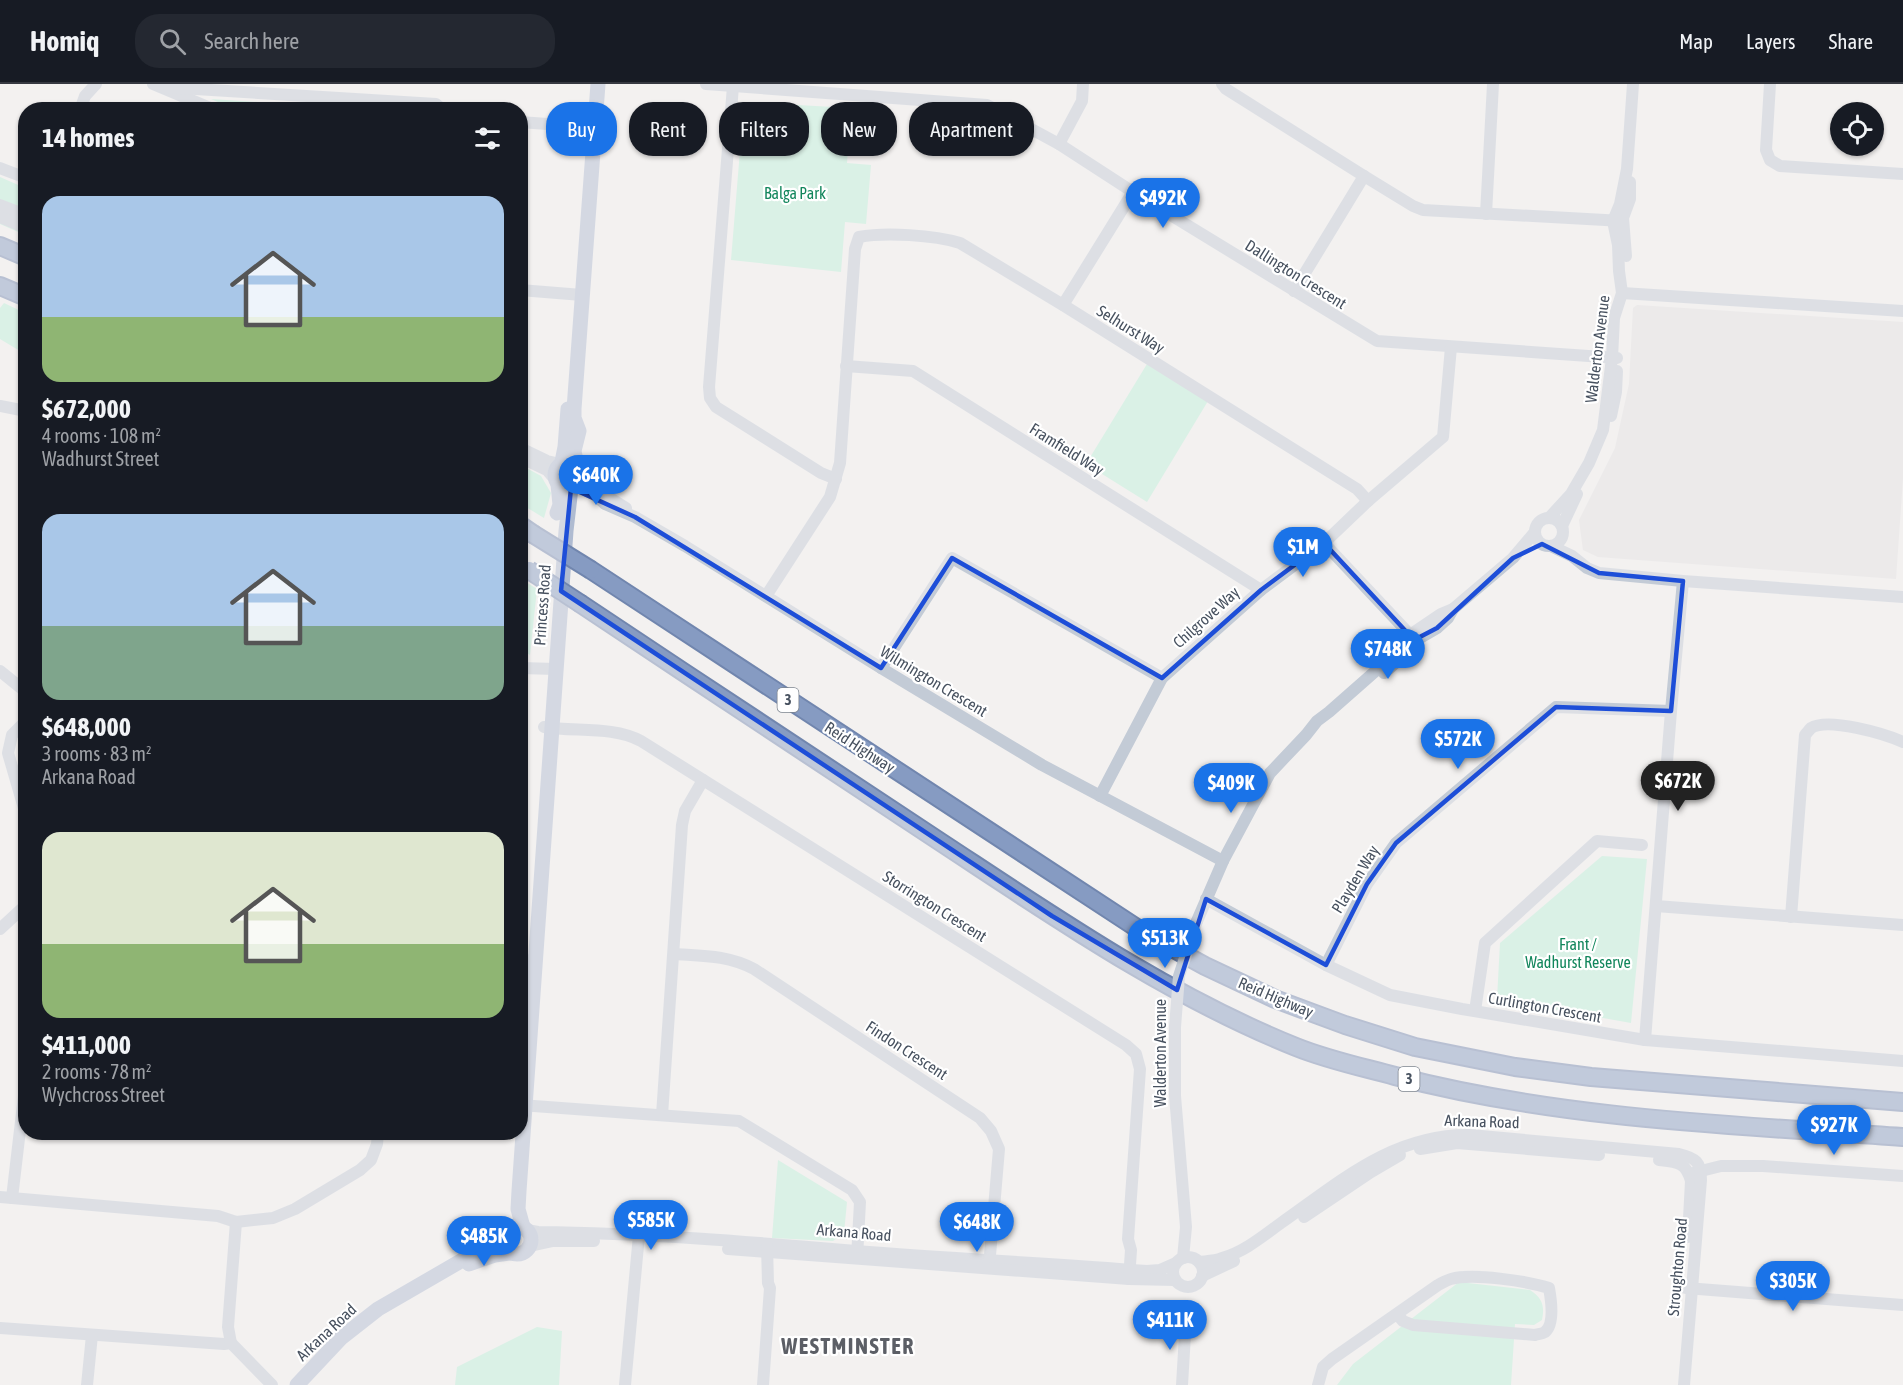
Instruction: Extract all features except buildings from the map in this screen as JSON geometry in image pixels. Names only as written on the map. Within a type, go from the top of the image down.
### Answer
[{"type":"highway","points":[[0,246],[18,254]]},
{"type":"highway","name":"Reid Highway","points":[[528,530],[1143,932],[1204,966],[1286,1003],[1336,1022],[1415,1047],[1515,1067],[1591,1077],[1903,1102]]},
{"type":"highway","name":"3","points":[[528,570],[1108,952],[1207,1006],[1299,1048],[1434,1086],[1500,1100],[1652,1118],[1903,1137]]},
{"type":"main road","name":"Princess Road","points":[[590,102],[591,84]]},
{"type":"main road","name":"Princess Road","points":[[528,961],[566,531],[566,447],[598,84]]},
{"type":"main road","name":"Princess Road","points":[[579,295],[586,156]]},
{"type":"main road","points":[[516,1229],[530,1235],[530,1246],[521,1254],[510,1253],[503,1244],[516,1229],[517,1140]]},
{"type":"main road","name":"Princess Road","points":[[516,1229],[521,1140]]},
{"type":"main road","name":"Arkana Road","points":[[297,1385],[341,1338],[378,1309],[516,1229]]},
{"type":"main road","name":"Arkana Road","points":[[443,1272],[495,1255],[510,1253]]},
{"type":"street","points":[[83,102],[85,96],[96,84]]},
{"type":"street","name":"Dallington Crescent","points":[[706,84],[987,105],[1059,144],[1377,342],[1615,358]]},
{"type":"street","points":[[1059,144],[1082,101],[1083,84]]},
{"type":"street","points":[[1222,84],[1226,89],[1364,176],[1423,210],[1618,221]]},
{"type":"street","name":"Walderton Avenue","points":[[1549,518],[1571,494],[1589,464],[1604,423],[1625,293],[1618,221],[1627,169],[1633,84]]},
{"type":"street","points":[[1770,84],[1766,150],[1770,160],[1780,166],[1903,174]]},
{"type":"street","points":[[1485,214],[1492,85]]},
{"type":"street","points":[[158,86],[196,102]]},
{"type":"street","points":[[158,86],[405,102]]},
{"type":"street","points":[[733,86],[709,387],[710,398],[716,407],[821,473],[836,479]]},
{"type":"street","points":[[528,123],[546,124]]},
{"type":"street","points":[[0,168],[18,175]]},
{"type":"street","points":[[1294,291],[1364,176]]},
{"type":"street","points":[[1063,305],[1133,192]]},
{"type":"street","points":[[0,205],[18,212]]},
{"type":"street","points":[[0,218],[18,225]]},
{"type":"street","name":"Selhurst Way","points":[[846,366],[855,249],[859,237],[874,234],[945,239],[960,243],[1063,305],[1357,489],[1368,501]]},
{"type":"street","points":[[528,291],[579,295]]},
{"type":"street","points":[[1625,293],[1903,310]]},
{"type":"street","name":"Chilgrove Way","points":[[1100,796],[1162,678],[1261,590],[1324,543],[1368,501],[1443,437],[1450,347]]},
{"type":"street","name":"Walderton Avenue","points":[[1562,530],[1572,501],[1602,446],[1614,408],[1615,358]]},
{"type":"street","points":[[766,596],[830,497],[840,463],[846,366]]},
{"type":"street","name":"Framfield Way","points":[[846,366],[913,371],[1261,590]]},
{"type":"street","points":[[0,406],[18,409]]},
{"type":"street","points":[[528,452],[547,461],[567,475]]},
{"type":"street","points":[[528,461],[547,470],[567,475]]},
{"type":"street","name":"Wilmington Crescent","points":[[567,475],[605,504],[635,517],[1042,765],[1223,861]]},
{"type":"street","points":[[1572,556],[1558,522],[1549,518],[1539,522],[1535,532],[1536,537],[1546,545],[1572,556],[1587,568],[1599,573],[1903,597]]},
{"type":"street","points":[[1546,545],[1559,542],[1562,530]]},
{"type":"street","name":"Walderton Avenue","points":[[1188,1260],[1175,1096],[1174,1027],[1179,976],[1197,921],[1223,861],[1270,773],[1317,721],[1355,693],[1412,638],[1441,614],[1453,609],[1513,558],[1535,532]]},
{"type":"street","points":[[1324,543],[1412,638]]},
{"type":"street","name":"Walderton Avenue","points":[[1513,558],[1546,545]]},
{"type":"street","points":[[881,668],[952,558],[1162,678]]},
{"type":"street","points":[[1645,1040],[1683,581]]},
{"type":"street","points":[[528,669],[552,673]]},
{"type":"street","points":[[0,671],[18,686]]},
{"type":"street","points":[[528,674],[552,673]]},
{"type":"street","name":"Playden Way","points":[[1326,965],[1367,884],[1396,843],[1556,706],[1671,711]]},
{"type":"street","points":[[1791,917],[1805,735],[1812,728],[1823,725],[1853,727],[1880,732],[1903,742]]},
{"type":"street","name":"Storrington Crescent","points":[[548,728],[614,732],[634,738],[1126,1045],[1136,1054],[1140,1069],[1128,1239],[1123,1249],[1125,1274]]},
{"type":"street","points":[[18,729],[12,735],[8,753],[18,787]]},
{"type":"street","points":[[662,1115],[682,825],[686,811],[703,780]]},
{"type":"street","points":[[1475,1011],[1485,943],[1597,841],[1642,845]]},
{"type":"street","name":"Curlington Crescent","points":[[1206,899],[1326,965],[1390,995],[1645,1040],[1903,1061]]},
{"type":"street","points":[[1656,906],[1903,926]]},
{"type":"street","points":[[0,929],[18,914]]},
{"type":"street","name":"Findon Crescent","points":[[674,954],[723,957],[754,969],[980,1118],[992,1131],[999,1149],[989,1264]]},
{"type":"street","points":[[528,1105],[739,1121],[852,1190],[860,1202],[857,1255]]},
{"type":"street","points":[[18,1127],[6,1198],[218,1216],[236,1222],[273,1218],[295,1209],[360,1170],[371,1160],[377,1140]]},
{"type":"street","name":"Arkana Road","points":[[1125,1274],[1160,1270],[1188,1260],[1220,1259],[1256,1241],[1366,1164],[1403,1146],[1425,1139],[1470,1136],[1679,1154],[1693,1167]]},
{"type":"street","name":"Arkana Road","points":[[1202,1276],[1244,1257],[1371,1172],[1402,1154],[1457,1143],[1674,1162],[1693,1167],[1708,1161],[1753,1161],[1763,1166],[1903,1176]]},
{"type":"street","name":"Stroughton Road","points":[[1684,1385],[1693,1167]]},
{"type":"street","points":[[236,1222],[228,1327],[231,1343],[272,1385]]},
{"type":"street","name":"Arkana Road","points":[[516,1229],[1125,1274],[1175,1280]]},
{"type":"street","points":[[625,1385],[639,1238]]},
{"type":"street","name":"Arkana Road","points":[[530,1246],[553,1241],[639,1238]]},
{"type":"street","points":[[763,1385],[772,1248]]},
{"type":"street","points":[[1188,1260],[1203,1271],[1197,1283],[1189,1286],[1181,1285],[1175,1280],[1173,1268],[1188,1260]]},
{"type":"street","points":[[1318,1385],[1323,1367],[1397,1314],[1438,1285],[1451,1279],[1464,1277],[1528,1282],[1549,1288],[1552,1307],[1549,1325],[1544,1332],[1535,1335],[1413,1324],[1403,1321],[1397,1314]]},
{"type":"street","points":[[1688,1288],[1903,1305]]},
{"type":"street","name":"Stroughton Road","points":[[1677,1385],[1688,1288]]},
{"type":"street","points":[[1182,1385],[1186,1318]]},
{"type":"street","points":[[0,1328],[231,1343]]},
{"type":"street","points":[[87,1385],[92,1335]]},
{"type":"highlighted area","points":[[571,488],[635,517],[881,668],[952,558],[1162,678],[1261,590],[1324,543],[1414,640],[1437,628],[1513,558],[1542,544],[1599,573],[1683,581],[1671,711],[1556,707],[1396,843],[1367,884],[1326,965],[1206,899],[1177,990],[1052,916],[561,591]]},
{"type":"shaded area","points":[[1637,305],[1903,322],[1903,478],[1896,579],[1598,557],[1583,550],[1579,520],[1615,448],[1629,384],[1633,308]]},
{"type":"green space","points":[[211,99],[256,102],[218,102]]},
{"type":"green space","name":"Balga Park","points":[[809,106],[821,106],[821,156],[848,156],[847,163],[871,165],[866,224],[845,222],[841,272],[731,260],[740,156],[809,156]]},
{"type":"green space","points":[[0,177],[18,185],[18,232],[0,224]]},
{"type":"green space","points":[[4,303],[18,310],[18,350],[0,339],[0,308]]},
{"type":"green space","points":[[1147,364],[1208,401],[1147,502],[1086,464]]},
{"type":"green space","points":[[528,469],[541,476],[551,493],[544,518],[528,508]]},
{"type":"green space","points":[[528,583],[537,589],[530,655],[528,654]]},
{"type":"green space","name":"Frant / Wadhurst Reserve","points":[[1602,856],[1647,859],[1631,1023],[1497,999],[1500,943]]},
{"type":"green space","points":[[778,1160],[847,1202],[844,1233],[833,1241],[772,1238]]},
{"type":"green space","points":[[1459,1282],[1530,1290],[1542,1302],[1542,1320],[1534,1325],[1515,1324],[1511,1385],[1337,1385],[1353,1364]]},
{"type":"green space","points":[[537,1327],[562,1331],[559,1385],[455,1385],[457,1367]]},
{"type":"district","name":"WESTMINSTER","points":[[848,1346]]}]
